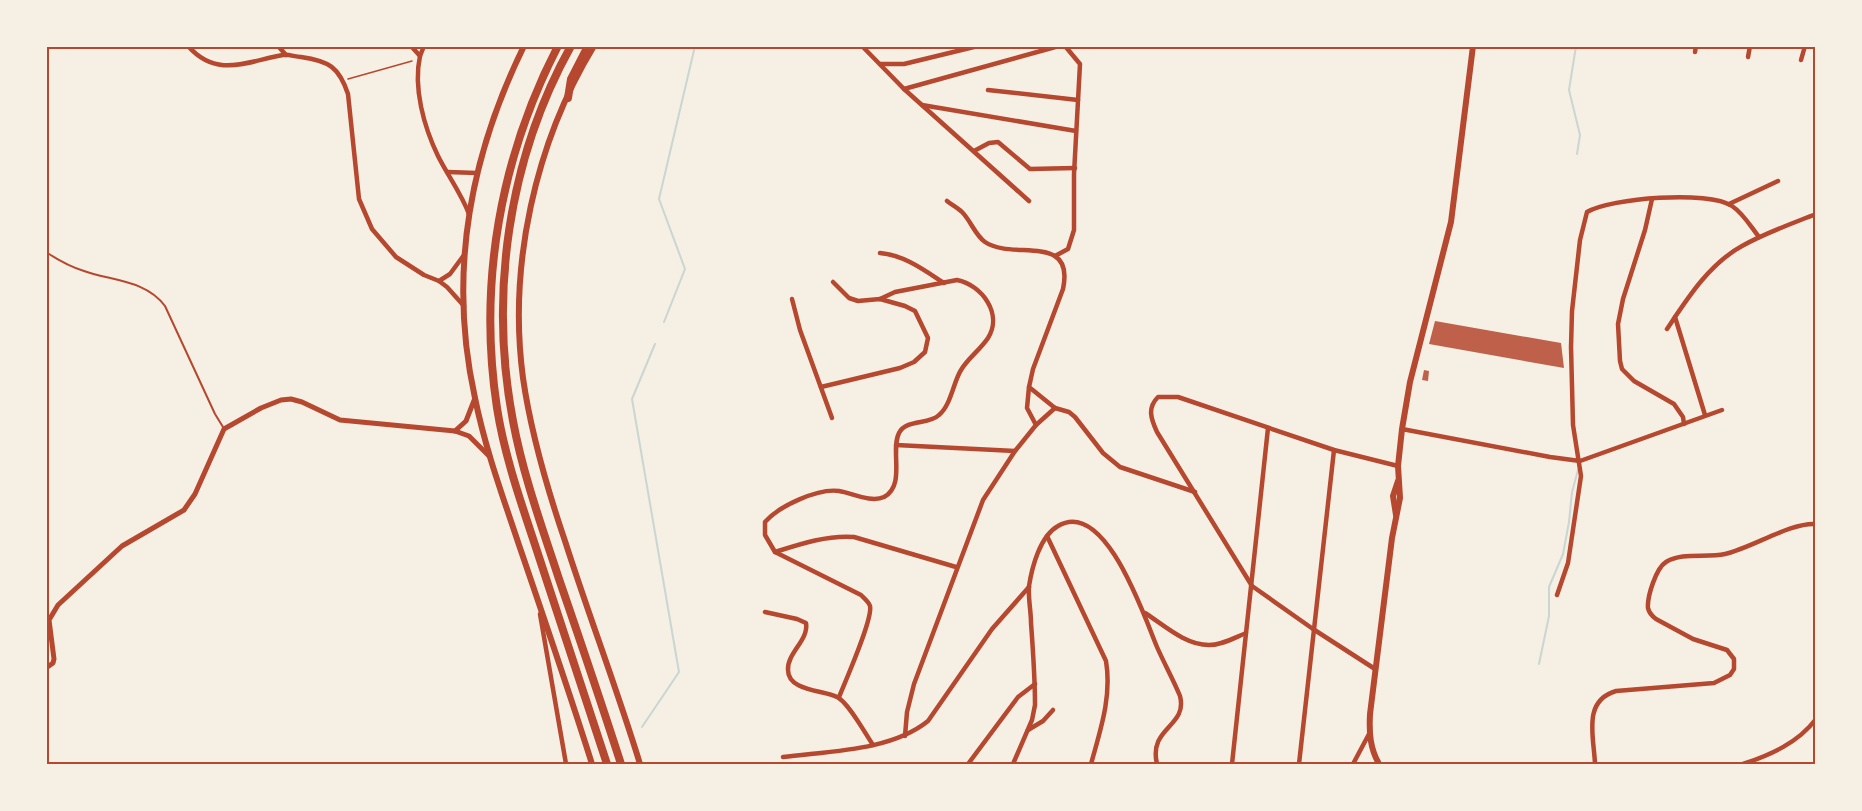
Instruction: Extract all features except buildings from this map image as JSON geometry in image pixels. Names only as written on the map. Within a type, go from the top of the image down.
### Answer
[{"type":"highway","points":[[558,46],[525,118],[504,190],[493,261],[491,353],[498,410],[510,468],[607,765]]},
{"type":"highway","points":[[571,46],[538,117],[513,204],[505,266],[503,340],[509,399],[527,479],[621,765]]},
{"type":"highway","points":[[568,98],[571,79],[588,46]]},
{"type":"main road","points":[[524,46],[494,117],[477,173],[469,214],[464,255],[467,351],[475,399],[490,457],[592,765]]},
{"type":"main road","points":[[594,46],[556,123],[532,202],[521,295],[523,377],[535,440],[551,501],[640,765]]},
{"type":"main road","points":[[1379,765],[1369,734],[1375,669],[1396,516],[1393,496],[1398,481],[1402,429],[1413,371],[1453,211],[1473,46]]},
{"type":"street","points":[[188,46],[205,60],[224,66],[254,63],[286,55],[326,62],[343,80],[352,117],[357,191],[372,229],[396,257],[439,281],[464,306]]},
{"type":"street","points":[[278,46],[286,55]]},
{"type":"street","points":[[411,46],[420,57]]},
{"type":"street","points":[[424,46],[420,57],[419,87],[423,113],[438,155],[460,192],[469,214]]},
{"type":"street","points":[[862,46],[904,89],[1029,201]]},
{"type":"street","points":[[879,64],[904,64],[978,46]]},
{"type":"street","points":[[904,89],[1059,46]]},
{"type":"street","points":[[1056,256],[1068,249],[1074,230],[1080,64],[1065,46]]},
{"type":"street","points":[[1748,57],[1750,46]]},
{"type":"street","points":[[1801,60],[1805,46]]},
{"type":"street","points":[[988,90],[1078,100]]},
{"type":"street","points":[[922,105],[1076,131]]},
{"type":"street","points":[[974,151],[988,143],[998,142],[1030,169],[1075,168]]},
{"type":"street","points":[[448,172],[477,173]]},
{"type":"street","points":[[1729,204],[1778,181]]},
{"type":"street","points":[[1557,595],[1570,553],[1580,491],[1580,460],[1573,425],[1571,338],[1573,299],[1587,212],[1604,204],[1693,197],[1729,204],[1759,237]]},
{"type":"street","points":[[1652,200],[1618,324],[1620,361],[1622,369],[1634,381],[1674,404],[1684,424]]},
{"type":"street","points":[[947,201],[963,212],[977,234],[989,244],[1044,252],[1056,256],[1063,265],[1064,283],[1033,369],[1029,387],[1027,408],[1036,425]]},
{"type":"street","points":[[1667,329],[1701,281],[1741,246],[1815,214]]},
{"type":"street","points":[[880,253],[890,254],[913,263],[944,283]]},
{"type":"street","points":[[439,281],[450,274],[464,255]]},
{"type":"street","points":[[833,282],[849,298],[858,301],[880,299],[895,292],[957,280],[963,281],[979,289],[991,310],[992,329],[989,337],[962,368],[943,412],[929,422],[903,427],[899,432],[896,445],[895,481],[889,493],[875,499],[839,491],[822,491],[776,511],[765,522],[765,535],[775,552],[861,595],[869,604],[870,610],[861,643],[839,697]]},
{"type":"street","points":[[792,299],[800,330],[832,418]]},
{"type":"street","points":[[821,387],[900,368],[914,362],[925,352],[927,338],[915,311],[880,299]]},
{"type":"street","points":[[1675,317],[1705,415]]},
{"type":"street","points":[[1029,387],[1055,408],[1069,412],[1075,417],[1103,453],[1120,467],[1195,492]]},
{"type":"street","points":[[1375,669],[1252,586],[1152,420],[1151,408],[1158,397],[1178,398],[1334,450],[1398,466]]},
{"type":"street","points":[[46,668],[53,663],[54,659],[49,631],[49,620],[52,613],[122,546],[184,510],[195,494],[224,429],[271,403],[291,399],[340,420],[455,431],[469,436],[490,457]]},
{"type":"street","points":[[455,431],[466,421],[475,399]]},
{"type":"street","points":[[905,736],[907,712],[914,684],[983,500],[1015,451],[1036,425],[1055,408]]},
{"type":"street","points":[[1402,429],[1550,457],[1580,460],[1722,410]]},
{"type":"street","points":[[1232,765],[1268,428]]},
{"type":"street","points":[[896,445],[1015,451]]},
{"type":"street","points":[[1299,765],[1334,450]]},
{"type":"street","points":[[1013,765],[1028,730],[1035,705],[1029,587],[1047,536],[1063,523],[1072,521],[1084,523],[1112,551],[1143,612],[1178,690],[1182,706],[1179,714],[1157,743],[1155,753],[1157,765]]},
{"type":"street","points":[[1595,765],[1593,716],[1595,706],[1606,694],[1714,683],[1730,675],[1734,669],[1734,659],[1727,651],[1693,639],[1651,615],[1648,602],[1655,575],[1662,565],[1677,558],[1725,554],[1800,525],[1815,524]]},
{"type":"street","points":[[775,552],[825,539],[841,536],[854,537],[956,567]]},
{"type":"street","points":[[1047,536],[1106,661],[1108,675],[1104,716],[1091,765]]},
{"type":"street","points":[[783,757],[873,745],[905,736],[928,721],[992,629],[1029,587]]},
{"type":"street","points":[[538,603],[566,765]]},
{"type":"street","points":[[765,612],[806,623],[805,633],[789,663],[791,680],[811,690],[839,697],[873,745]]},
{"type":"street","points":[[1143,612],[1187,640],[1198,644],[1220,644],[1246,633]]},
{"type":"street","points":[[968,765],[1018,697],[1035,684]]},
{"type":"street","points":[[1028,730],[1043,721],[1053,710]]},
{"type":"street","points":[[1743,765],[1763,758],[1785,746],[1801,735],[1815,719]]},
{"type":"street","points":[[1353,765],[1369,734]]},
{"type":"lane","points":[[46,252],[83,271],[126,282],[154,293],[165,306],[224,429]]},
{"type":"path","points":[[343,80],[420,57]]},
{"type":"waterway","points":[[664,322],[685,269],[659,199],[695,46]]},
{"type":"waterway","points":[[1576,46],[1569,90],[1580,135],[1577,154]]},
{"type":"waterway","points":[[642,727],[679,672],[632,399],[655,344]]},
{"type":"waterway","points":[[1539,664],[1549,616],[1549,587],[1563,554],[1572,492],[1578,470]]}]
